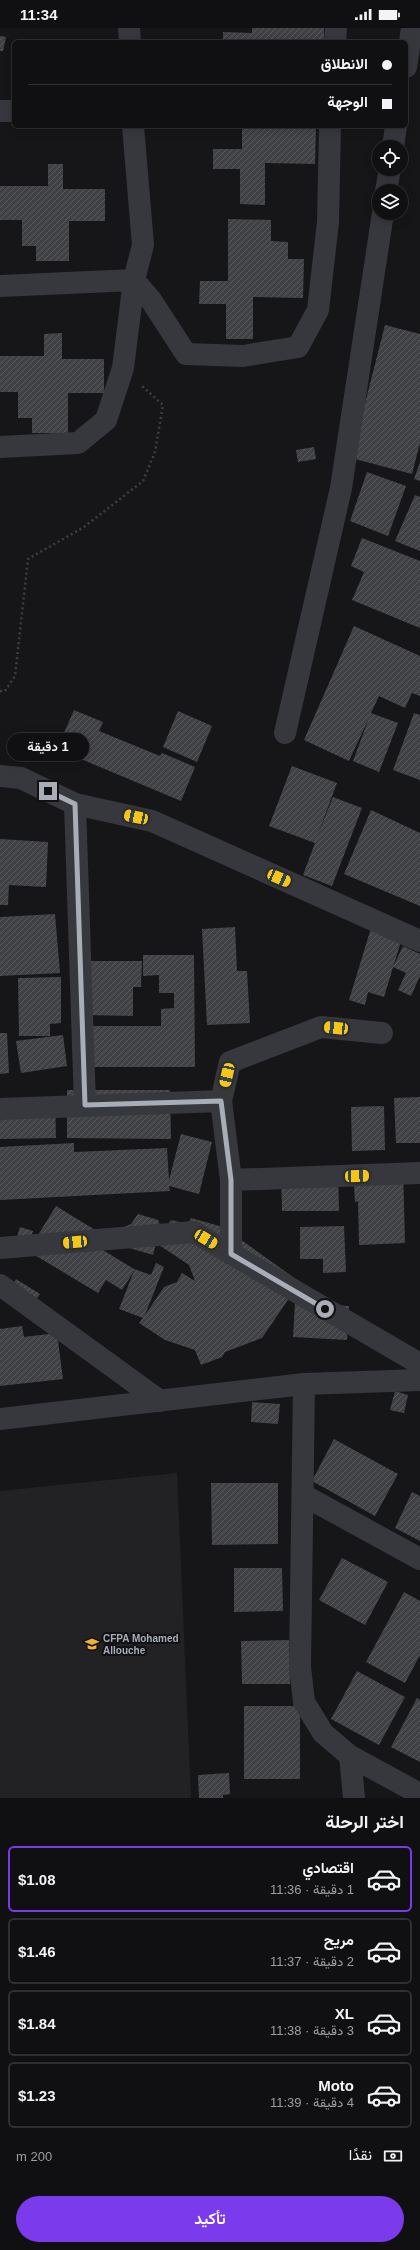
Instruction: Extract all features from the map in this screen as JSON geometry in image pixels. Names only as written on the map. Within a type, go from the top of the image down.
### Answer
[{"type":"street","points":[[129,28],[130,40]]},
{"type":"street","points":[[335,40],[336,28]]},
{"type":"street","points":[[408,54],[412,28]]},
{"type":"street","points":[[0,111],[12,111]]},
{"type":"street","points":[[0,447],[78,443],[106,420],[123,368],[134,280],[144,245],[133,128]]},
{"type":"street","points":[[134,280],[151,300],[186,354],[243,356],[298,347],[318,310],[328,222],[330,128]]},
{"type":"street","points":[[394,140],[396,128]]},
{"type":"street","points":[[285,733],[341,488],[382,220]]},
{"type":"street","points":[[0,286],[134,280]]},
{"type":"street","points":[[0,776],[22,778],[75,804],[152,821],[420,941]]},
{"type":"street","points":[[75,804],[85,1105]]},
{"type":"street","points":[[231,1254],[231,1180],[221,1101],[230,1062],[321,1027],[382,1033]]},
{"type":"street","points":[[0,1109],[221,1101]]},
{"type":"street","points":[[231,1180],[420,1173]]},
{"type":"street","points":[[0,1248],[194,1232],[420,1364]]},
{"type":"street","points":[[0,1285],[160,1401]]},
{"type":"street","points":[[0,1419],[304,1384],[420,1380]]},
{"type":"street","points":[[304,1384],[300,1667],[304,1702],[323,1733],[350,1756],[420,1794]]},
{"type":"street","points":[[302,1495],[420,1559]]},
{"type":"street","points":[[350,1756],[354,1798]]},
{"type":"path","points":[[0,691],[4,691],[15,676],[28,559],[84,527],[143,481],[156,452],[163,405],[123,368]]},
{"type":"shaded area","name":"CFPA Mohamed Allouche","points":[[177,1473],[191,1798],[0,1798],[0,1491]]},
{"type":"building","points":[[252,28],[324,28],[324,40],[223,40],[223,32],[252,33]]},
{"type":"building","points":[[0,36],[6,37],[3,51],[0,51]]},
{"type":"building","points":[[242,128],[316,128],[315,164],[265,163],[265,205],[240,204],[240,169],[213,169],[213,149],[242,149]]},
{"type":"building","points":[[48,164],[63,164],[63,189],[105,189],[105,221],[69,221],[69,261],[36,261],[36,246],[22,246],[22,220],[0,220],[0,186],[48,186]]},
{"type":"building","points":[[228,219],[271,220],[271,241],[288,242],[288,259],[304,259],[303,298],[253,297],[253,339],[226,339],[226,304],[199,304],[200,281],[228,281]]},
{"type":"building","points":[[385,325],[420,334],[420,443],[412,474],[351,458]]},
{"type":"building","points":[[62,333],[62,359],[104,359],[104,393],[68,393],[68,433],[32,433],[32,418],[18,418],[18,392],[0,392],[0,356],[44,356],[44,334]]},
{"type":"building","points":[[314,447],[316,459],[298,462],[296,450]]},
{"type":"building","points":[[420,462],[420,481],[414,479]]},
{"type":"building","points":[[367,472],[406,486],[388,536],[350,521]]},
{"type":"building","points":[[415,495],[420,497],[420,551],[395,541]]},
{"type":"building","points":[[362,538],[420,561],[420,628],[352,600],[364,572],[351,566]]},
{"type":"building","points":[[354,626],[420,656],[420,696],[412,693],[405,708],[379,696],[371,713],[398,723],[379,772],[353,761],[369,718],[349,761],[304,740]]},
{"type":"building","points":[[74,710],[103,722],[99,731],[160,756],[162,753],[195,767],[181,801],[57,749]]},
{"type":"building","points":[[178,711],[212,726],[197,762],[163,747]]},
{"type":"building","points":[[414,713],[420,715],[420,780],[393,770]]},
{"type":"building","points":[[292,766],[337,783],[317,837],[333,797],[362,808],[332,886],[303,875],[315,843],[269,826]]},
{"type":"building","points":[[371,810],[420,833],[420,906],[344,874]]},
{"type":"building","points":[[0,839],[48,842],[46,887],[9,885],[8,905],[0,905]]},
{"type":"building","points":[[55,914],[60,973],[0,976],[0,917]]},
{"type":"building","points":[[235,927],[237,971],[247,971],[250,1023],[207,1025],[202,929]]},
{"type":"building","points":[[371,928],[402,938],[384,997],[368,992],[365,1005],[349,1000]]},
{"type":"building","points":[[403,946],[420,954],[420,976],[411,996],[398,990],[406,973],[393,967]]},
{"type":"building","points":[[143,955],[194,955],[195,1067],[89,1067],[88,1026],[161,1026],[161,1009],[174,1008],[174,993],[159,993],[159,975],[143,976]]},
{"type":"building","points":[[86,961],[142,961],[141,987],[133,987],[133,1016],[85,1015]]},
{"type":"building","points":[[61,977],[61,1023],[50,1024],[50,1036],[19,1036],[18,978]]},
{"type":"building","points":[[0,1033],[7,1033],[9,1073],[0,1074]]},
{"type":"building","points":[[63,1035],[67,1066],[21,1073],[16,1041]]},
{"type":"building","points":[[67,1090],[170,1090],[171,1139],[67,1138]]},
{"type":"building","points":[[420,1097],[420,1143],[396,1143],[394,1098]]},
{"type":"building","points":[[55,1098],[56,1138],[0,1139],[0,1100]]},
{"type":"building","points":[[384,1106],[385,1150],[352,1151],[351,1107]]},
{"type":"building","points":[[181,1134],[212,1142],[199,1194],[169,1186],[170,1191],[0,1200],[0,1147],[74,1143],[74,1152],[167,1148],[169,1180]]},
{"type":"building","points":[[403,1168],[405,1243],[359,1245],[358,1201],[355,1202],[353,1170]]},
{"type":"building","points":[[338,1170],[339,1211],[282,1211],[281,1171]]},
{"type":"building","points":[[56,1206],[100,1233],[93,1244],[134,1269],[151,1275],[156,1263],[164,1267],[145,1315],[164,1287],[177,1282],[182,1273],[195,1281],[189,1265],[156,1243],[153,1255],[109,1242],[112,1232],[131,1224],[138,1214],[158,1220],[163,1232],[171,1220],[188,1224],[191,1218],[223,1227],[300,1282],[262,1338],[225,1352],[222,1357],[201,1365],[195,1350],[165,1340],[139,1323],[143,1318],[119,1309],[134,1271],[122,1290],[106,1280],[98,1293],[28,1251]]},
{"type":"building","points":[[344,1226],[346,1272],[323,1273],[323,1259],[300,1259],[300,1227]]},
{"type":"building","points":[[20,1227],[33,1231],[27,1248],[15,1244]]},
{"type":"building","points":[[16,1279],[40,1294],[35,1302],[11,1288]]},
{"type":"building","points":[[295,1303],[349,1306],[347,1340],[293,1337]]},
{"type":"building","points":[[22,1326],[24,1337],[57,1333],[63,1379],[0,1386],[0,1329]]},
{"type":"building","points":[[395,1391],[408,1395],[404,1413],[390,1410]]},
{"type":"building","points":[[252,1402],[280,1404],[278,1424],[251,1422]]},
{"type":"building","points":[[334,1439],[398,1474],[375,1516],[312,1481]]},
{"type":"building","points":[[211,1483],[278,1483],[278,1544],[212,1545]]},
{"type":"building","points":[[412,1492],[420,1496],[420,1541],[395,1528]]},
{"type":"building","points":[[342,1558],[388,1582],[365,1625],[319,1600]]},
{"type":"building","points":[[234,1568],[282,1568],[283,1611],[234,1612]]},
{"type":"building","points":[[404,1592],[420,1601],[420,1655],[405,1683],[366,1662]]},
{"type":"building","points":[[289,1640],[290,1684],[242,1684],[241,1641]]},
{"type":"building","points":[[357,1671],[405,1697],[379,1745],[331,1719]]},
{"type":"building","points":[[417,1698],[420,1700],[420,1762],[391,1747]]},
{"type":"building","points":[[244,1706],[300,1706],[300,1779],[244,1779]]},
{"type":"building","points":[[229,1773],[230,1794],[223,1795],[223,1798],[199,1798],[198,1775]]},
{"type":"place","name":"CFPA Mohamed Allouche","points":[[92,1644]]},
{"type":"route","points":[[48,791],[75,804],[85,1105],[221,1101],[231,1180],[231,1254],[325,1309]]}]
